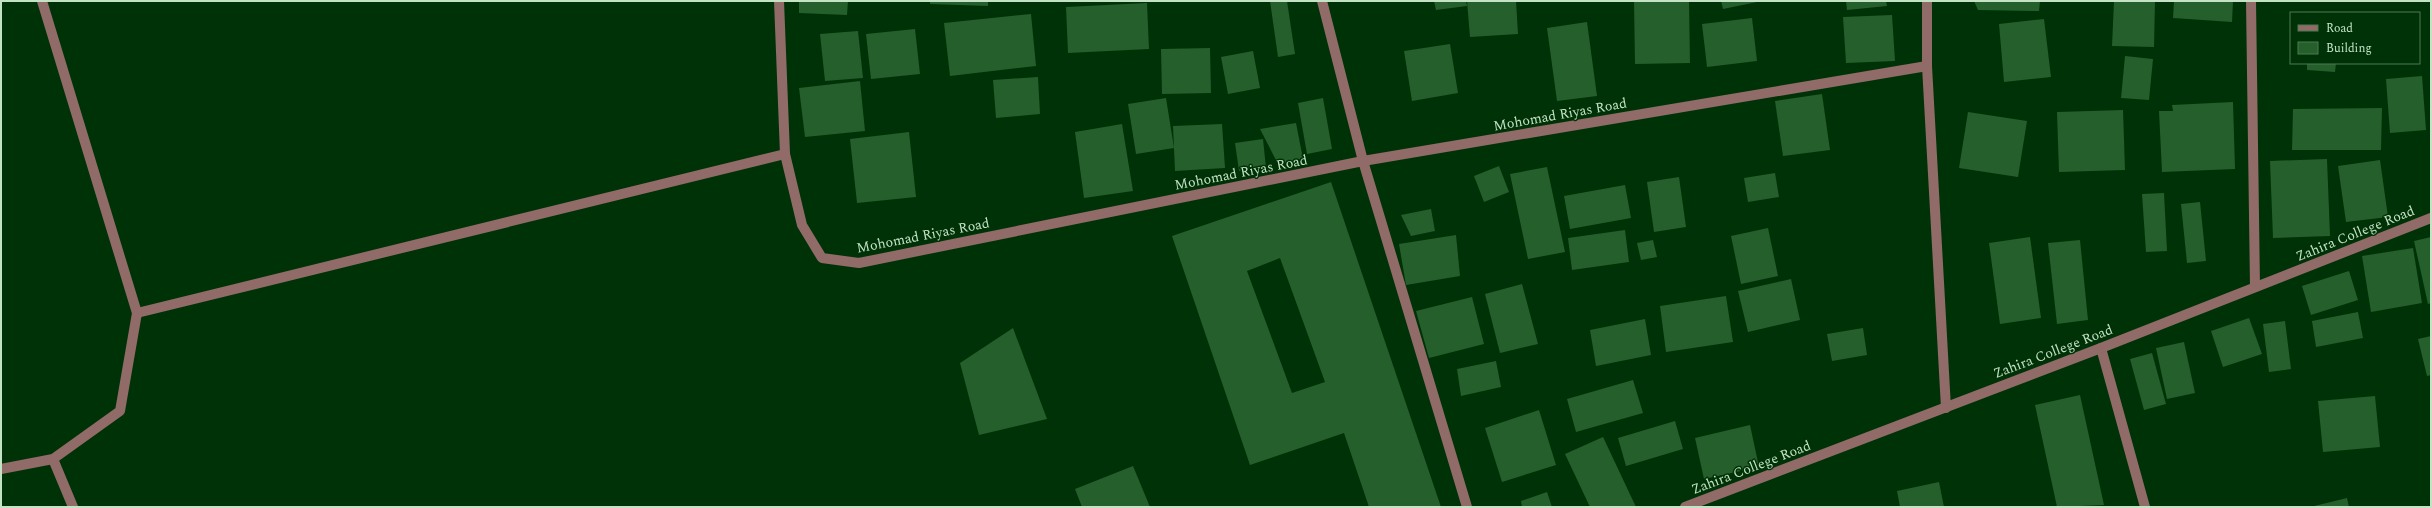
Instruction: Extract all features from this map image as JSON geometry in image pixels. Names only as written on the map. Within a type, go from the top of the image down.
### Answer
[{"type":"street","points":[[1,469],[53,460],[120,411],[137,313],[42,1]]},
{"type":"street","name":"Mohomad Riyas Road","points":[[779,1],[785,154],[802,224],[822,258],[859,263],[1363,161],[1927,66]]},
{"type":"street","points":[[1322,1],[1363,161],[1467,507]]},
{"type":"street","points":[[1927,1],[1927,66],[1946,408]]},
{"type":"street","points":[[2251,1],[2255,287]]},
{"type":"street","points":[[137,313],[785,154]]},
{"type":"street","name":"Zahira College Road","points":[[1685,507],[1703,504],[2431,218]]},
{"type":"street","points":[[2101,348],[2145,507]]},
{"type":"street","points":[[53,460],[73,507]]},
{"type":"building","points":[[799,1],[848,1],[847,15],[799,13]]},
{"type":"building","points":[[930,1],[988,1],[988,6],[930,4]]},
{"type":"building","points":[[1270,1],[1287,1],[1295,54],[1278,57]]},
{"type":"building","points":[[1434,1],[1466,1],[1467,6],[1436,10]]},
{"type":"building","points":[[1467,1],[1516,1],[1518,34],[1470,37]]},
{"type":"building","points":[[1634,1],[1689,1],[1690,63],[1635,64]]},
{"type":"building","points":[[1721,1],[1757,1],[1757,2],[1723,9]]},
{"type":"building","points":[[1846,1],[1886,1],[1887,6],[1847,10]]},
{"type":"building","points":[[1974,1],[2040,1],[2039,11],[1978,10]]},
{"type":"building","points":[[2114,1],[2155,1],[2154,47],[2112,46]]},
{"type":"building","points":[[2174,1],[2233,1],[2232,22],[2173,18]]},
{"type":"building","points":[[1147,3],[1149,49],[1068,53],[1066,7]]},
{"type":"building","points":[[1031,14],[1036,66],[950,76],[944,23]]},
{"type":"building","points":[[1892,15],[1895,61],[1846,63],[1843,17]]},
{"type":"building","points":[[1752,18],[1757,61],[1707,67],[1702,24]]},
{"type":"building","points":[[2044,19],[2051,77],[2004,82],[1999,24]]},
{"type":"building","points":[[1587,22],[1597,96],[1557,101],[1547,28]]},
{"type":"building","points":[[915,29],[920,74],[871,79],[866,34]]},
{"type":"building","points":[[858,31],[863,78],[825,81],[820,34]]},
{"type":"building","points":[[1450,44],[1458,93],[1412,101],[1404,51]]},
{"type":"building","points":[[1210,48],[1211,93],[1162,94],[1161,49]]},
{"type":"building","points":[[1253,51],[1260,88],[1228,94],[1221,57]]},
{"type":"building","points":[[2125,56],[2153,59],[2149,100],[2121,98]]},
{"type":"building","points":[[2307,64],[2336,64],[2335,72],[2307,70]]},
{"type":"building","points":[[2422,76],[2426,130],[2390,133],[2386,79]]},
{"type":"building","points":[[1038,77],[1040,114],[996,118],[993,80]]},
{"type":"building","points":[[860,81],[865,131],[805,137],[799,88]]},
{"type":"building","points":[[1822,94],[1830,150],[1783,156],[1775,101]]},
{"type":"building","points":[[1166,98],[1174,148],[1136,154],[1128,104]]},
{"type":"building","points":[[1323,98],[1332,149],[1307,154],[1298,103]]},
{"type":"building","points":[[2233,102],[2235,169],[2162,172],[2159,111],[2173,111],[2172,105]]},
{"type":"building","points":[[2382,108],[2381,150],[2292,150],[2293,109]]},
{"type":"building","points":[[2123,110],[2125,170],[2059,172],[2057,112]]},
{"type":"building","points":[[1968,112],[2027,121],[2018,177],[1959,168]]},
{"type":"building","points":[[1296,123],[1303,159],[1278,164],[1260,129]]},
{"type":"building","points":[[1122,124],[1133,191],[1084,198],[1075,132]]},
{"type":"building","points":[[1222,124],[1225,168],[1175,171],[1173,126]]},
{"type":"building","points":[[909,132],[916,197],[857,203],[850,139]]},
{"type":"building","points":[[1263,139],[1266,168],[1239,171],[1235,143]]},
{"type":"building","points":[[2327,159],[2330,236],[2273,238],[2270,161]]},
{"type":"building","points":[[2380,160],[2388,217],[2346,222],[2338,166]]},
{"type":"building","points":[[1499,166],[1509,192],[1484,202],[1474,176]]},
{"type":"building","points":[[1547,167],[1565,252],[1528,259],[1510,174]]},
{"type":"building","points":[[1775,173],[1779,197],[1748,202],[1744,178]]},
{"type":"building","points":[[1679,177],[1686,227],[1654,232],[1647,182]]},
{"type":"building","points":[[1331,182],[1441,507],[1369,507],[1344,433],[1250,465],[1172,236]],"holes":[[[1280,258],[1325,382],[1292,393],[1247,271]]]},
{"type":"building","points":[[1625,185],[1631,218],[1570,229],[1564,196]]},
{"type":"building","points":[[2164,193],[2167,251],[2146,252],[2142,194]]},
{"type":"building","points":[[2200,202],[2206,261],[2187,263],[2181,204]]},
{"type":"building","points":[[1431,209],[1435,231],[1411,236],[1401,215]]},
{"type":"building","points":[[1768,228],[1778,276],[1741,284],[1731,236]]},
{"type":"building","points":[[1625,230],[1629,262],[1572,270],[1568,238]]},
{"type":"building","points":[[1456,235],[1460,276],[1406,285],[1399,244]]},
{"type":"building","points":[[2030,237],[2041,318],[2000,324],[1989,243]]},
{"type":"building","points":[[2431,237],[2431,303],[2428,304],[2414,241]]},
{"type":"building","points":[[1653,240],[1657,257],[1641,260],[1637,243]]},
{"type":"building","points":[[2080,240],[2088,320],[2057,324],[2048,243]]},
{"type":"building","points":[[2413,248],[2422,303],[2371,312],[2362,256]]},
{"type":"building","points":[[2349,271],[2358,300],[2311,315],[2302,286]]},
{"type":"building","points":[[1791,279],[1800,320],[1748,332],[1738,291]]},
{"type":"building","points":[[1522,284],[1538,344],[1500,353],[1485,294]]},
{"type":"building","points":[[1726,296],[1733,342],[1666,352],[1660,306]]},
{"type":"building","points":[[1472,297],[1484,344],[1429,358],[1416,311]]},
{"type":"building","points":[[2358,312],[2363,338],[2316,347],[2312,321]]},
{"type":"building","points":[[2249,318],[2262,354],[2223,367],[2211,331]]},
{"type":"building","points":[[1645,319],[1651,355],[1596,366],[1590,330]]},
{"type":"building","points":[[2285,321],[2291,369],[2269,372],[2263,324]]},
{"type":"building","points":[[1013,328],[1047,419],[979,435],[960,363]]},
{"type":"building","points":[[1863,328],[1867,355],[1832,361],[1827,334]]},
{"type":"building","points":[[2431,336],[2431,375],[2427,376],[2418,339]]},
{"type":"building","points":[[2184,342],[2195,393],[2167,399],[2156,348]]},
{"type":"building","points":[[2152,353],[2166,404],[2144,410],[2130,359]]},
{"type":"building","points":[[1496,361],[1501,387],[1461,396],[1457,369]]},
{"type":"building","points":[[1633,380],[1643,413],[1576,432],[1567,399]]},
{"type":"building","points":[[2080,395],[2104,505],[2057,507],[2035,405]]},
{"type":"building","points":[[2375,396],[2380,447],[2323,452],[2318,401]]},
{"type":"building","points":[[1539,410],[1556,465],[1502,482],[1485,428]]},
{"type":"building","points":[[1675,421],[1683,449],[1626,466],[1618,438]]},
{"type":"building","points":[[1750,425],[1759,467],[1704,479],[1695,438]]},
{"type":"building","points":[[1603,437],[1636,507],[1590,507],[1565,454]]},
{"type":"building","points":[[1133,466],[1150,507],[1082,507],[1075,489]]},
{"type":"building","points":[[1939,482],[1944,507],[1900,507],[1897,491]]},
{"type":"building","points":[[1547,492],[1552,507],[1522,507],[1521,501]]},
{"type":"building","points":[[2347,498],[2349,507],[2314,507],[2314,506]]}]
